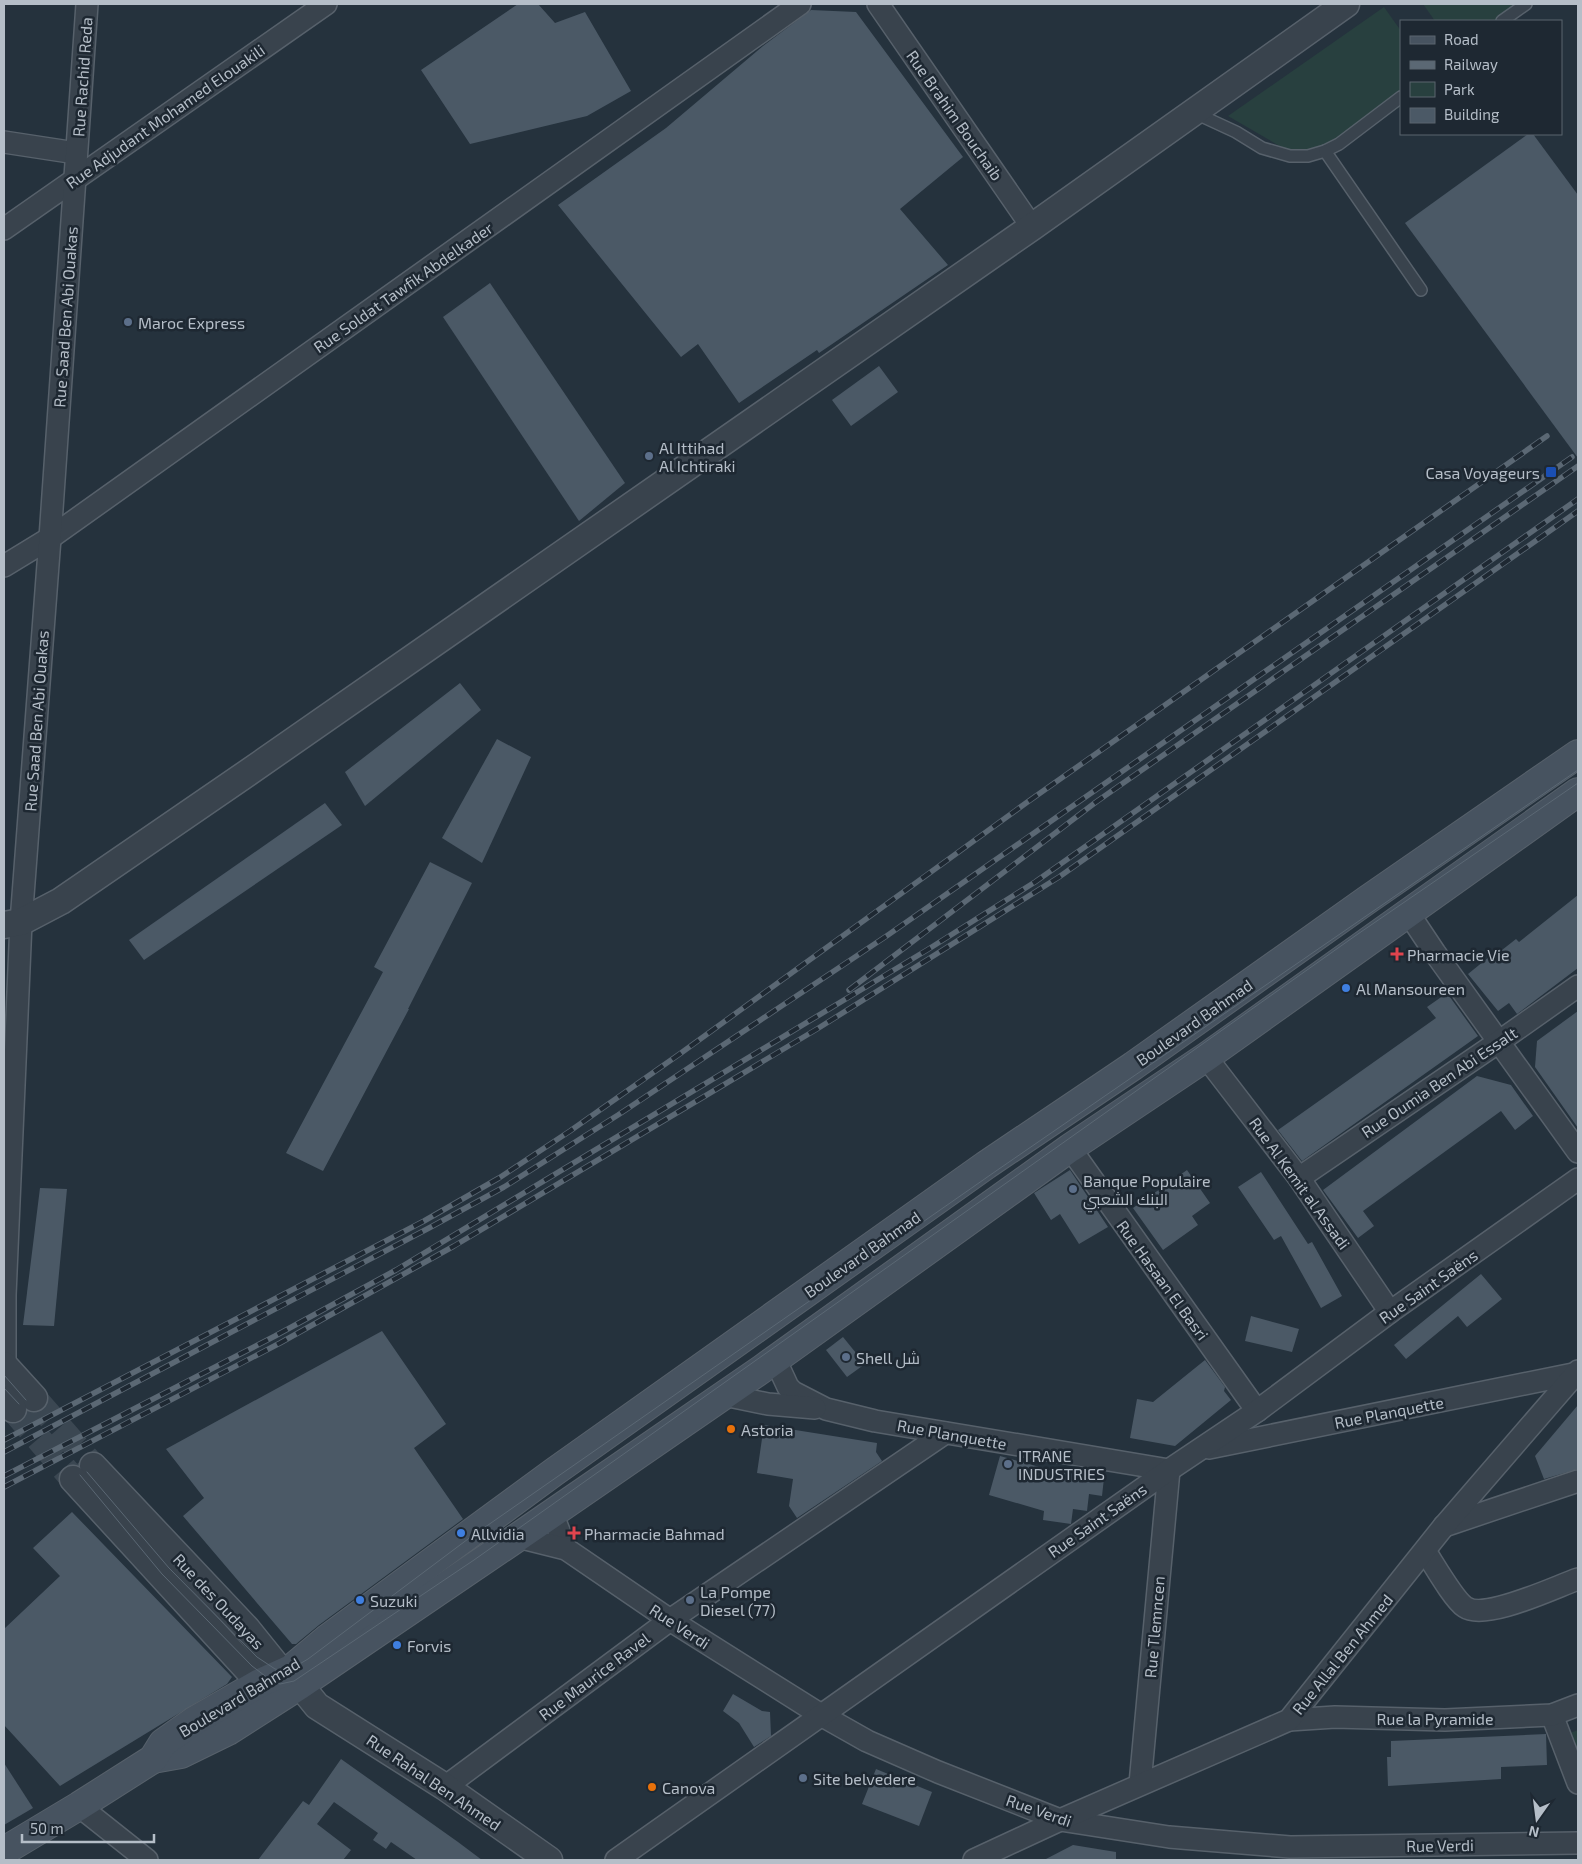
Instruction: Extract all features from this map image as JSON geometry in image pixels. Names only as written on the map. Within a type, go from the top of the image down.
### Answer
[{"type":"main road","name":"Boulevard Bahmad","points":[[280,1685],[291,1669],[328,1638],[554,1472],[986,1165],[1133,1066],[1351,911],[1578,754]]},
{"type":"main road","name":"Boulevard Bahmad","points":[[4,1851],[152,1759],[163,1743],[194,1721],[280,1685],[518,1537],[724,1395],[1070,1148],[1206,1057],[1578,792]]},
{"type":"street","name":"Rue Rachid Reda","points":[[75,180],[87,4]]},
{"type":"street","name":"Rue Adjudant Mohamed Elouakili","points":[[4,229],[326,4]]},
{"type":"street","name":"Rue Soldat Tawfik Abdelkader","points":[[4,566],[50,538],[800,4]]},
{"type":"street","name":"Rue Brahim Bouchaib","points":[[878,4],[1032,227]]},
{"type":"street","points":[[13,923],[61,901],[246,774],[1032,227],[1346,4]]},
{"type":"street","points":[[4,142],[76,153]]},
{"type":"street","name":"Rue Saad Ben Abi Ouakas","points":[[4,1365],[13,923],[50,538],[75,180]]},
{"type":"street","points":[[1409,914],[1578,1152]]},
{"type":"street","name":"Rue Oumia Ben Abi Essalt","points":[[1299,1178],[1578,986]]},
{"type":"street","name":"Rue Al Kemit al Assadi","points":[[1206,1057],[1299,1178],[1390,1312]]},
{"type":"street","name":"Rue Hasaan El Basri","points":[[1070,1148],[1257,1411]]},
{"type":"street","name":"Rue Saint Saëns","points":[[616,1860],[1169,1470],[1257,1411],[1390,1312],[1578,1179]]},
{"type":"street","name":"Rue Planquette","points":[[775,1359],[788,1387],[793,1392],[826,1409]]},
{"type":"street","points":[[4,1365],[17,1402]]},
{"type":"street","name":"Rue Planquette","points":[[1199,1450],[1577,1373]]},
{"type":"street","name":"Rue Allal Ben Ahmed","points":[[974,1860],[1140,1784],[1289,1720],[1444,1526],[1577,1373]]},
{"type":"street","name":"Rue Planquette","points":[[724,1395],[768,1404],[826,1409],[876,1421],[1169,1470]]},
{"type":"street","name":"Rue Maurice Ravel","points":[[445,1787],[670,1620],[945,1433]]},
{"type":"street","name":"Rue Tlemncen","points":[[1140,1784],[1169,1470]]},
{"type":"street","name":"Rue des Oudayas","points":[[83,1473],[248,1629],[280,1685],[318,1706]]},
{"type":"street","points":[[1444,1526],[1578,1481]]},
{"type":"street","points":[[552,1513],[566,1549]]},
{"type":"street","name":"Rue Verdi","points":[[518,1537],[566,1549],[670,1620],[821,1715],[867,1740],[938,1772],[1060,1820],[1169,1837],[1290,1847],[1578,1843]]},
{"type":"street","points":[[1425,1550],[1458,1601],[1473,1611],[1498,1609],[1578,1579]]},
{"type":"street","name":"Rue la Pyramide","points":[[1289,1720],[1335,1717],[1445,1720],[1552,1716],[1578,1705]]},
{"type":"street","name":"Rue Rahal Ben Ahmed","points":[[318,1706],[445,1787],[549,1860]]},
{"type":"street","points":[[1552,1716],[1578,1783]]},
{"type":"street","points":[[79,1806],[147,1860]]},
{"type":"street","points":[[1270,1860],[1290,1847]]},
{"type":"lane","points":[[1503,20],[1526,4]]},
{"type":"lane","points":[[1193,112],[1236,132],[1262,148],[1290,156],[1308,156],[1339,144],[1400,98]]},
{"type":"lane","points":[[1325,151],[1421,290]]},
{"type":"green space","points":[[1423,4],[1533,4],[1509,20],[1434,20]]},
{"type":"green space","points":[[1384,7],[1400,30],[1400,107],[1325,157],[1290,152],[1228,116]]},
{"type":"green space","points":[[1578,1730],[1578,1768],[1565,1735]]},
{"type":"building","points":[[518,4],[538,4],[555,23],[585,12],[631,91],[587,116],[470,144],[421,70]]},
{"type":"building","points":[[811,10],[856,12],[963,157],[900,209],[948,265],[819,353],[817,350],[739,403],[698,344],[681,357],[558,205],[666,128],[763,46]]},
{"type":"building","points":[[1527,135],[1534,135],[1578,195],[1578,458],[1405,223]]},
{"type":"building","points":[[490,283],[625,483],[579,521],[443,317]]},
{"type":"building","points":[[879,366],[898,392],[851,426],[832,400]]},
{"type":"building","points":[[460,683],[481,710],[365,806],[345,772]]},
{"type":"building","points":[[497,739],[531,757],[482,863],[442,838]]},
{"type":"building","points":[[325,803],[342,825],[144,960],[129,940]]},
{"type":"building","points":[[430,862],[472,883],[409,1009],[323,1171],[286,1153],[383,972],[374,967]]},
{"type":"building","points":[[1578,895],[1578,968],[1517,1014],[1509,1003],[1498,1011],[1468,974],[1500,948],[1502,950],[1516,939],[1519,942]]},
{"type":"building","points":[[1447,993],[1478,1036],[1302,1161],[1278,1130],[1436,1018],[1427,1007]]},
{"type":"building","points":[[1578,1011],[1578,1128],[1535,1067],[1537,1041]]},
{"type":"building","points":[[1477,1076],[1511,1085],[1533,1116],[1515,1130],[1501,1111],[1363,1211],[1374,1226],[1358,1238],[1323,1190]]},
{"type":"building","points":[[1070,1170],[1108,1227],[1079,1244],[1060,1214],[1051,1220],[1034,1193]]},
{"type":"building","points":[[1187,1170],[1210,1203],[1192,1216],[1198,1225],[1163,1250],[1133,1208]]},
{"type":"building","points":[[1261,1172],[1308,1244],[1312,1242],[1342,1296],[1321,1308],[1281,1236],[1274,1240],[1238,1187]]},
{"type":"building","points":[[40,1188],[67,1189],[54,1326],[23,1325]]},
{"type":"building","points":[[1481,1274],[1502,1299],[1467,1327],[1458,1316],[1406,1359],[1394,1345]]},
{"type":"building","points":[[1251,1316],[1299,1329],[1292,1352],[1245,1341]]},
{"type":"building","points":[[382,1331],[446,1424],[414,1448],[463,1519],[296,1644],[292,1644],[183,1516],[204,1498],[166,1449]]},
{"type":"building","name":"Shell شل","points":[[843,1337],[865,1364],[847,1377],[826,1350]]},
{"type":"building","points":[[1205,1360],[1225,1387],[1224,1391],[1231,1400],[1175,1446],[1130,1438],[1137,1399],[1153,1402]]},
{"type":"building","points":[[1578,1405],[1578,1469],[1544,1479],[1535,1456]]},
{"type":"building","points":[[764,1425],[877,1443],[876,1452],[882,1461],[797,1518],[789,1506],[793,1479],[757,1473]]},
{"type":"building","points":[[1000,1456],[1054,1471],[1104,1478],[1102,1496],[1089,1494],[1087,1511],[1073,1509],[1071,1524],[1043,1520],[1044,1511],[989,1495]]},
{"type":"building","points":[[72,1512],[232,1677],[227,1684],[60,1786],[4,1725],[4,1629],[60,1576],[33,1548]]},
{"type":"building","points":[[733,1694],[762,1711],[770,1712],[771,1736],[754,1747],[739,1723],[723,1711]]},
{"type":"building","points":[[1546,1734],[1547,1765],[1501,1767],[1501,1779],[1388,1786],[1387,1757],[1391,1757],[1391,1741]]},
{"type":"building","points":[[341,1759],[482,1860],[417,1860],[391,1842],[386,1849],[373,1840],[378,1833],[334,1802],[317,1824],[351,1850],[343,1860],[258,1860],[303,1801],[309,1805]]},
{"type":"building","points":[[4,1763],[33,1808],[4,1825]]},
{"type":"building","points":[[876,1769],[932,1792],[919,1826],[862,1804]]},
{"type":"building","points":[[1073,1845],[1116,1852],[1116,1860],[1044,1860]]},
{"type":"tunnel","points":[[34,1398],[93,1466]]},
{"type":"tunnel","points":[[13,1409],[73,1479]]},
{"type":"tram line","points":[[87,1472],[169,1568],[257,1657],[275,1669],[291,1669],[308,1659],[468,1539],[996,1171],[1578,770]]},
{"type":"tram line","points":[[80,1475],[162,1574],[252,1666],[273,1682],[280,1684],[294,1681],[474,1560],[1355,936],[1578,783]]},
{"type":"tram line","points":[[4,1375],[26,1400]]},
{"type":"tram line","points":[[4,1388],[19,1404]]},
{"type":"railway","points":[[4,1440],[424,1221],[499,1178],[681,1053],[1026,803],[1547,436]]},
{"type":"railway","points":[[4,1452],[504,1187],[618,1115],[888,935],[1572,457]]},
{"type":"railway","points":[[849,990],[1096,802],[1578,466]]},
{"type":"railway","points":[[4,1476],[275,1336],[396,1270],[927,950],[1035,882],[1578,499]]},
{"type":"railway","points":[[4,1487],[280,1343],[454,1246],[817,1029],[1059,877],[1578,511]]},
{"type":"place","name":"Maroc Express","points":[[128,322]]},
{"type":"place","name":"Al Ittihad Al Ichtiraki","points":[[649,456]]},
{"type":"place","name":"Casa Voyageurs","points":[[1551,472]]},
{"type":"place","name":"Pharmacie Vie","points":[[1397,954]]},
{"type":"place","name":"Al Mansoureen","points":[[1346,988]]},
{"type":"place","name":"Banque Populaire البنك الشعبي","points":[[1073,1189]]},
{"type":"place","name":"Shell شل","points":[[846,1357]]},
{"type":"place","name":"Astoria","points":[[731,1429]]},
{"type":"place","name":"ITRANE INDUSTRIES","points":[[1008,1464]]},
{"type":"place","name":"Allvidia","points":[[461,1533]]},
{"type":"place","name":"Pharmacie Bahmad","points":[[574,1533]]},
{"type":"place","name":"Suzuki","points":[[360,1600]]},
{"type":"place","name":"La Pompe Diesel (77)","points":[[690,1600]]},
{"type":"place","name":"Forvis","points":[[397,1645]]},
{"type":"place","name":"Site belvedere","points":[[803,1778]]},
{"type":"place","name":"Canova","points":[[652,1787]]}]
